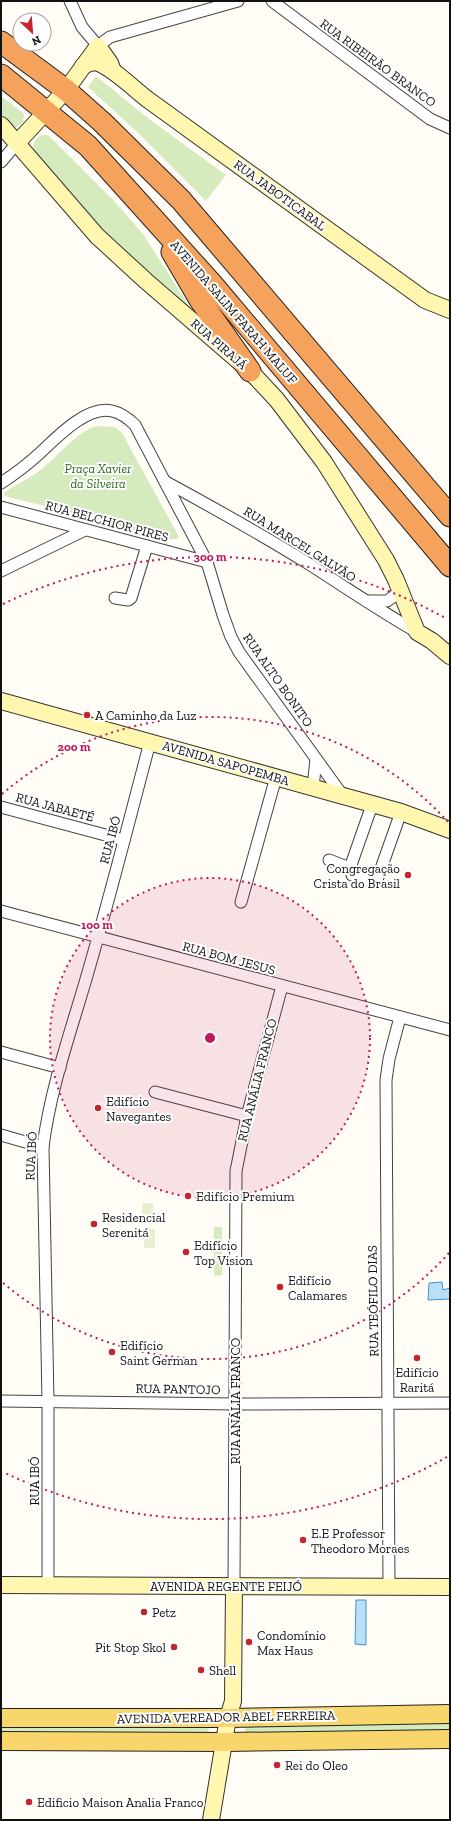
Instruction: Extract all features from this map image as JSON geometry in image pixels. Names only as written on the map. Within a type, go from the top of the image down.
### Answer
[{"type":"highway","points":[[1,42],[66,90],[102,122],[181,200],[450,516]]},
{"type":"highway","name":"AVENIDA SALIM FARAH MALUF","points":[[1,75],[88,146],[213,285],[450,566]]},
{"type":"highway","points":[[152,217],[200,300],[250,371]]},
{"type":"main road","name":"AVENIDA VEREADOR ABEL FERREIRA","points":[[1,1718],[228,1718],[450,1714]]},
{"type":"main road","name":"AVENIDA VEREADOR ABEL FERREIRA","points":[[1,1741],[226,1742],[450,1739]]},
{"type":"street","name":"RUA JABOTICABAL","points":[[70,1],[82,27],[98,46],[110,63],[114,72]]},
{"type":"street","points":[[2,159],[66,90],[98,46],[110,37],[238,1]]},
{"type":"street","name":"RUA RIBEIRÃO BRANCO","points":[[272,1],[430,119],[450,128]]},
{"type":"street","name":"RUA JABOTICABAL","points":[[83,66],[93,62],[98,63],[114,72],[147,99],[425,300],[450,310]]},
{"type":"street","name":"RUA PIRAJÁ","points":[[1,125],[97,236],[146,281],[261,381],[288,413],[324,462],[386,560],[418,632]]},
{"type":"street","points":[[1,483],[12,476],[62,433],[80,420],[97,412],[110,410],[123,415],[135,424],[166,482]]},
{"type":"street","name":"RUA ALTO BONITO","points":[[166,482],[207,562],[231,637],[239,652],[343,796]]},
{"type":"street","name":"RUA MARCEL GALVÃO","points":[[166,482],[231,517],[309,564],[365,601],[418,632]]},
{"type":"street","name":"RUA BELCHIOR PIRES","points":[[1,507],[207,562]]},
{"type":"street","points":[[1,571],[85,530]]},
{"type":"street","points":[[115,598],[128,600],[131,598],[147,546]]},
{"type":"street","points":[[365,601],[387,601],[401,592]]},
{"type":"street","points":[[418,632],[450,656]]},
{"type":"street","name":"AVENIDA SAPOPEMBA","points":[[1,701],[401,812],[450,830]]},
{"type":"street","name":"RUA IBÓ","points":[[48,1585],[48,1401],[43,1147],[49,1113],[60,1068],[98,938],[150,742]]},
{"type":"street","points":[[314,788],[316,759]]},
{"type":"street","points":[[241,902],[276,777]]},
{"type":"street","points":[[328,860],[347,867],[351,865],[372,805]]},
{"type":"street","name":"RUA JABAETÉ","points":[[1,807],[124,840]]},
{"type":"street","points":[[352,875],[373,882],[378,880],[401,812]]},
{"type":"street","name":"RUA BOM JESUS","points":[[1,911],[98,938],[450,1030]]},
{"type":"street","name":"RUA ANÁLIA FRANCO","points":[[211,1820],[226,1742],[228,1718],[233,1701],[236,1404],[235,1182],[237,1161],[247,1116],[282,986]]},
{"type":"street","name":"RUA TEÓFILO DIAS","points":[[389,1587],[386,1080],[389,1059],[400,1017]]},
{"type":"street","points":[[1,1052],[60,1068]]},
{"type":"street","points":[[155,1092],[247,1116]]},
{"type":"street","points":[[1,1135],[43,1147]]},
{"type":"street","name":"RUA PANTOJO","points":[[1,1401],[236,1404],[450,1403]]},
{"type":"street","name":"AVENIDA REGENTE FEIJÓ","points":[[1,1585],[450,1587]]},
{"type":"green space","points":[[96,76],[149,119],[226,175],[206,201],[136,131],[88,87]]},
{"type":"green space","points":[[1,96],[24,114],[23,122],[17,127],[10,126],[1,115]]},
{"type":"green space","points":[[42,135],[48,135],[115,202],[143,234],[191,309],[186,314],[96,222],[33,152],[34,142]]},
{"type":"green space","name":"Praça Xavier da Silveira","points":[[96,426],[115,427],[122,433],[178,535],[178,539],[164,539],[89,517],[4,496],[4,493],[8,490],[45,467],[66,446],[81,434]]},
{"type":"green space","points":[[142,1203],[153,1203],[154,1222],[142,1222]]},
{"type":"green space","points":[[214,1227],[222,1227],[222,1275],[214,1276]]},
{"type":"green space","points":[[144,1229],[155,1229],[155,1248],[144,1248]]},
{"type":"green space","points":[[450,1723],[450,1730],[245,1733],[245,1726]]},
{"type":"green space","points":[[1,1727],[209,1727],[208,1733],[1,1733]]},
{"type":"water","points":[[442,1282],[443,1290],[450,1288],[450,1299],[428,1300],[429,1283]]},
{"type":"water","points":[[356,1600],[366,1600],[366,1645],[355,1644]]},
{"type":"place","name":"A Caminho da Luz","points":[[87,715]]},
{"type":"place","name":"Congregação Crista do Brasil","points":[[408,875]]},
{"type":"place","name":"Edifício Navegantes","points":[[98,1108]]},
{"type":"place","name":"Edifício Premium","points":[[188,1196]]},
{"type":"place","name":"Residencial Serenitá","points":[[94,1224]]},
{"type":"place","name":"Edifício Top Vision","points":[[186,1252]]},
{"type":"place","name":"Edifício Calamares","points":[[280,1287]]},
{"type":"place","name":"Edifício Saint German","points":[[112,1352]]},
{"type":"place","name":"Edifício Raritá","points":[[417,1358]]},
{"type":"place","name":"E.E Professor Theodoro Moraes","points":[[303,1540]]},
{"type":"place","name":"Petz","points":[[144,1612]]},
{"type":"place","name":"Condomínio Max Haus","points":[[249,1642]]},
{"type":"place","name":"Pit Stop Skol","points":[[174,1647]]},
{"type":"place","name":"Shell","points":[[201,1670]]},
{"type":"place","name":"Rei do Oleo","points":[[277,1765]]},
{"type":"place","name":"Edificio Maison Analia Franco","points":[[29,1802]]}]
